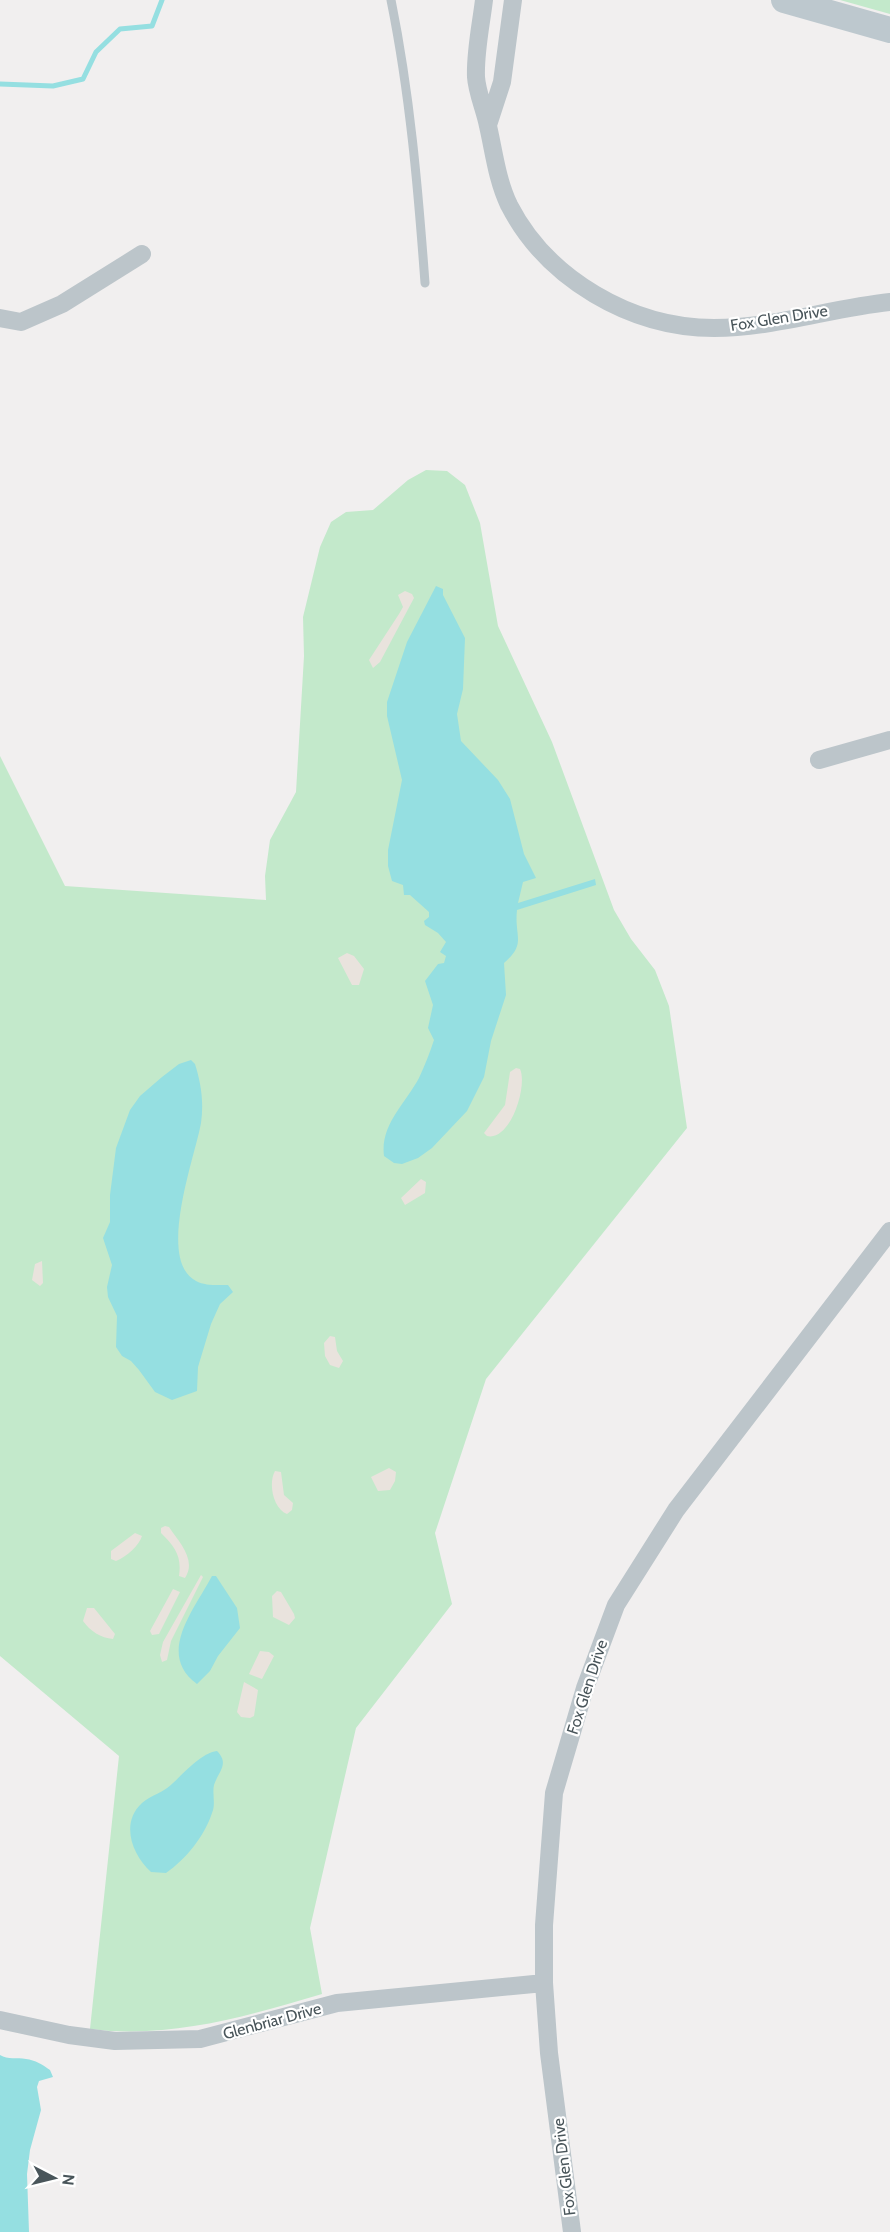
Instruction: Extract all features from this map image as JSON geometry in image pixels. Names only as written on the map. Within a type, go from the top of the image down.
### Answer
[{"type":"main road","points":[[784,0],[890,30]]},
{"type":"street","name":"Fox Glen Drive","points":[[484,0],[476,78],[494,160],[508,203],[531,240],[588,291],[615,306],[680,325],[713,328],[747,325],[890,302]]},
{"type":"street","name":"Fox Glen Drive","points":[[488,125],[502,82],[513,0]]},
{"type":"street","points":[[0,318],[21,322],[32,318],[62,304],[142,254]]},
{"type":"street","points":[[819,760],[890,740]]},
{"type":"street","name":"Fox Glen Drive","points":[[572,2232],[549,2053],[544,1983],[544,1925],[554,1793],[599,1647],[616,1605],[676,1510],[890,1231]]},
{"type":"street","name":"Glenbriar Drive","points":[[0,2020],[69,2035],[115,2041],[200,2039],[337,2003],[544,1983]]},
{"type":"lane","points":[[391,0],[403,57],[416,162],[425,283]]},
{"type":"green space","points":[[840,0],[890,0],[890,14]]},
{"type":"green space","points":[[426,470],[447,471],[465,485],[480,523],[498,626],[552,742],[614,910],[631,939],[655,970],[669,1006],[687,1128],[486,1379],[435,1533],[452,1604],[356,1728],[310,1928],[322,1994],[265,2011],[207,2024],[149,2031],[90,2029],[119,1756],[0,1656],[0,756],[65,886],[266,900],[265,876],[270,840],[296,792],[304,656],[303,617],[320,547],[331,522],[346,512],[373,510],[408,480]]},
{"type":"sand","points":[[405,591],[412,594],[414,598],[380,662],[373,668],[369,660],[403,607],[398,595]]},
{"type":"sand","points":[[347,953],[354,956],[364,969],[359,985],[352,985],[338,958]]},
{"type":"sand","points":[[516,1068],[520,1069],[522,1077],[515,1111],[503,1130],[495,1136],[487,1136],[484,1133],[505,1105],[510,1072]]},
{"type":"sand","points":[[421,1179],[426,1182],[425,1193],[405,1205],[401,1198]]},
{"type":"sand","points":[[42,1261],[43,1283],[40,1286],[32,1280],[35,1264]]},
{"type":"sand","points":[[330,1336],[335,1337],[337,1351],[343,1361],[339,1368],[330,1365],[325,1356],[324,1343]]},
{"type":"sand","points":[[389,1468],[396,1472],[395,1481],[390,1490],[378,1491],[371,1477]]},
{"type":"sand","points":[[275,1471],[281,1472],[284,1495],[293,1503],[292,1510],[287,1514],[278,1507],[273,1495],[272,1482]]},
{"type":"sand","points":[[169,1527],[182,1545],[188,1558],[189,1565],[185,1578],[179,1576],[176,1552],[161,1533],[161,1528]]},
{"type":"sand","points":[[135,1533],[142,1536],[135,1547],[116,1561],[111,1559],[111,1551]]},
{"type":"sand","points":[[201,1575],[203,1577],[171,1641],[167,1660],[162,1662],[160,1655],[163,1642]]},
{"type":"sand","points":[[173,1589],[180,1592],[159,1634],[152,1635],[150,1631]]},
{"type":"sand","points":[[277,1591],[281,1592],[294,1614],[295,1618],[289,1625],[273,1617],[272,1596]]},
{"type":"sand","points":[[87,1608],[94,1608],[115,1634],[113,1639],[100,1636],[86,1625],[83,1621]]},
{"type":"sand","points":[[260,1651],[269,1652],[274,1656],[262,1679],[249,1674]]},
{"type":"sand","points":[[244,1682],[258,1690],[254,1716],[250,1718],[241,1717],[237,1712]]},
{"type":"water","points":[[436,586],[443,589],[443,595],[465,638],[463,689],[457,714],[461,741],[498,780],[510,799],[524,854],[536,878],[523,882],[518,903],[595,879],[596,885],[517,910],[517,945],[504,963],[506,995],[491,1041],[484,1077],[467,1111],[432,1148],[418,1158],[402,1164],[394,1163],[384,1156],[386,1134],[395,1115],[419,1078],[434,1040],[428,1028],[433,1005],[425,981],[438,964],[444,963],[446,956],[440,952],[446,942],[438,933],[425,925],[424,921],[429,917],[429,912],[410,895],[404,895],[403,885],[392,881],[388,866],[388,850],[402,780],[387,716],[387,702],[407,642]]},
{"type":"water","points":[[191,1060],[195,1064],[200,1085],[202,1115],[181,1207],[178,1231],[179,1252],[184,1270],[196,1281],[228,1285],[233,1292],[220,1304],[211,1324],[198,1367],[197,1391],[172,1400],[155,1392],[139,1370],[131,1361],[122,1356],[116,1347],[117,1316],[108,1297],[107,1287],[112,1265],[103,1238],[110,1222],[110,1195],[116,1148],[130,1110],[140,1096],[162,1077],[179,1064]]},
{"type":"water","points":[[212,1576],[216,1576],[237,1608],[240,1628],[218,1656],[210,1671],[197,1684],[185,1672],[180,1659],[179,1646],[189,1617]]},
{"type":"water","points":[[217,1751],[223,1764],[214,1785],[214,1803],[209,1822],[194,1847],[173,1867],[166,1873],[151,1872],[138,1857],[131,1839],[131,1820],[135,1811],[146,1800],[170,1786],[199,1759]]},
{"type":"water","points":[[0,2055],[36,2062],[50,2070],[53,2077],[39,2081],[37,2087],[41,2110],[30,2150],[27,2174],[29,2232],[0,2232]]},
{"type":"waterway","points":[[0,84],[53,86],[83,79],[96,52],[120,29],[152,26],[162,0]]}]
